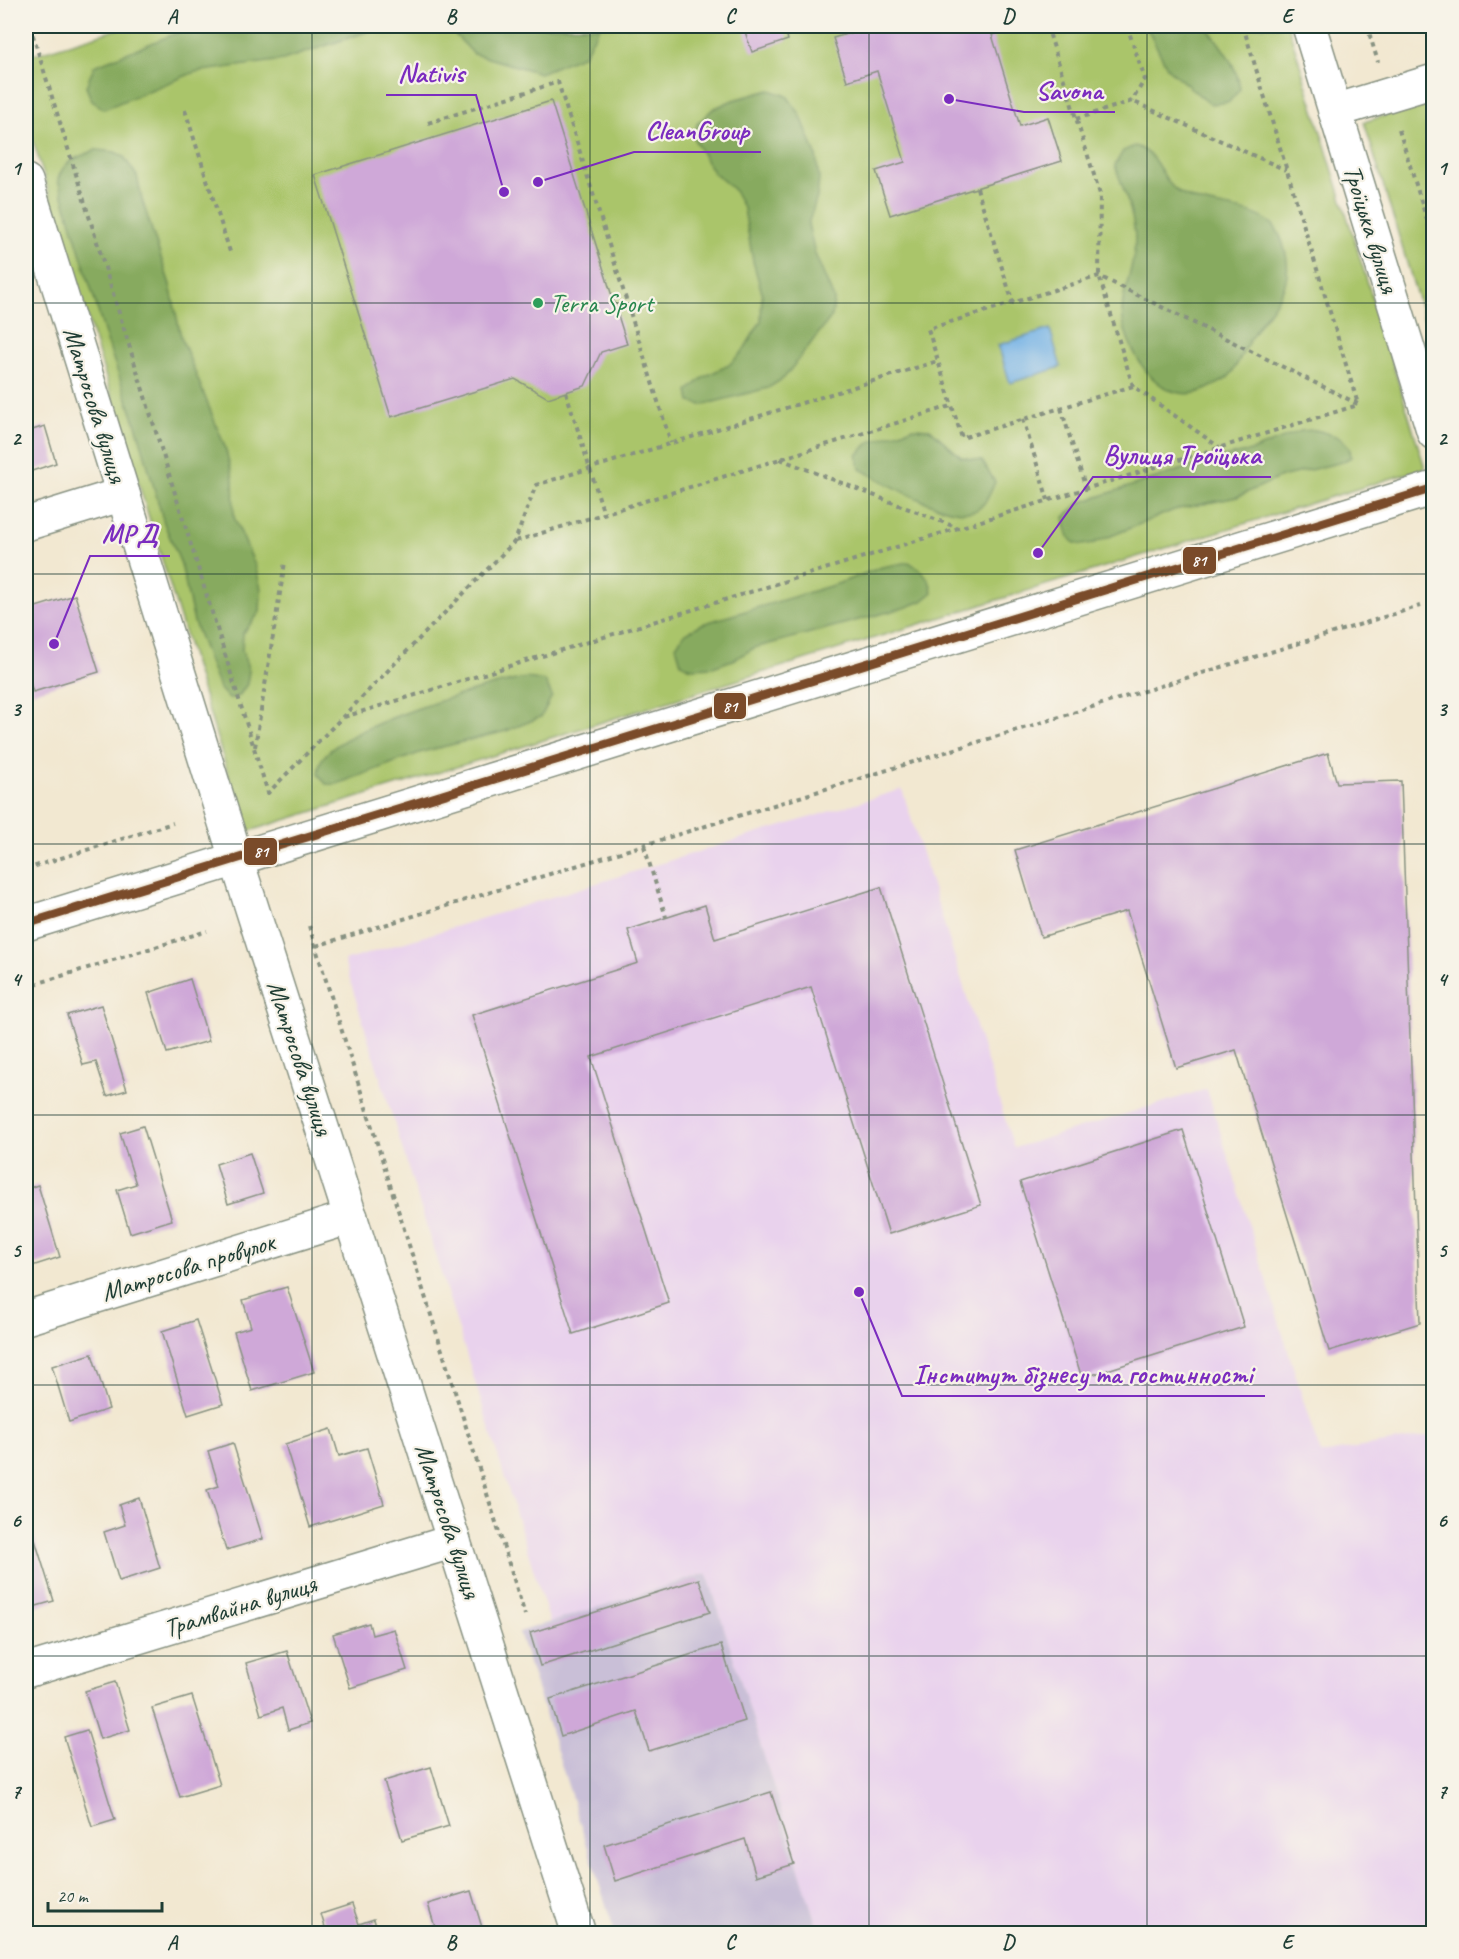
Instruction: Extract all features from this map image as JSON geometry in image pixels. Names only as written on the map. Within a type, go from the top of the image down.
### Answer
[{"type":"street","name":"Троїцька вулиця","points":[[1309,26],[1434,433]]},
{"type":"street","points":[[1335,111],[1434,81]]},
{"type":"street","name":"Матросова вулиця","points":[[26,181],[236,858],[579,1934]]},
{"type":"street","points":[[26,924],[1434,488]]},
{"type":"street","points":[[26,524],[123,494]]},
{"type":"street","name":"Матросова провулок","points":[[26,1318],[351,1217]]},
{"type":"street","name":"Трамвайна вулиця","points":[[26,1671],[454,1541]]},
{"type":"path","points":[[30,26],[268,793],[515,541],[536,485],[938,361]]},
{"type":"path","points":[[1047,26],[1100,194],[1099,276],[1133,386],[1219,448]]},
{"type":"path","points":[[1049,32],[1071,26]]},
{"type":"path","points":[[1076,119],[1131,101],[1145,79],[1127,26]]},
{"type":"path","points":[[1243,26],[1359,405]]},
{"type":"path","points":[[1367,26],[1434,243]]},
{"type":"path","points":[[428,123],[558,82],[671,443]]},
{"type":"path","points":[[1131,101],[1287,170]]},
{"type":"path","points":[[185,110],[231,255]]},
{"type":"path","points":[[977,188],[1013,303]]},
{"type":"path","points":[[1133,386],[962,438],[928,329],[1099,276],[1359,405]]},
{"type":"path","points":[[566,392],[604,513]]},
{"type":"path","points":[[342,718],[1359,405]]},
{"type":"path","points":[[515,541],[951,406]]},
{"type":"path","points":[[1060,408],[1086,489]]},
{"type":"path","points":[[1023,419],[1048,500]]},
{"type":"path","points":[[780,459],[958,528]]},
{"type":"path","points":[[255,748],[285,562]]},
{"type":"path","points":[[316,946],[1420,606]]},
{"type":"path","points":[[26,868],[172,823]]},
{"type":"path","points":[[644,846],[666,917]]},
{"type":"path","points":[[309,926],[525,1615]]},
{"type":"path","points":[[26,987],[207,931]]},
{"type":"shaded area","points":[[902,789],[1014,1148],[1207,1089],[1320,1454],[1433,1435],[1433,1933],[819,1933],[707,1573],[550,1623],[344,961]]},
{"type":"shaded area","points":[[707,1573],[819,1933],[615,1933],[519,1632]]},
{"type":"green space","points":[[128,26],[1288,26],[1425,468],[246,832],[26,118],[26,57]]},
{"type":"green space","points":[[194,26],[384,26],[283,60],[195,72],[104,109],[92,101],[86,87],[94,66]]},
{"type":"green space","points":[[447,26],[600,26],[584,55],[540,73],[474,54]]},
{"type":"green space","points":[[1146,26],[1206,26],[1232,63],[1240,89],[1229,102],[1210,104],[1168,69]]},
{"type":"green space","points":[[770,90],[787,96],[800,114],[816,155],[819,179],[817,197],[808,224],[815,254],[834,299],[832,316],[784,378],[768,388],[702,405],[690,402],[688,391],[704,377],[729,365],[743,351],[761,321],[762,293],[753,261],[744,209],[733,189],[713,172],[694,139],[697,124],[713,109],[733,100]]},
{"type":"green space","points":[[1434,101],[1433,348],[1364,122]]},
{"type":"green space","points":[[1135,146],[1150,155],[1168,182],[1180,193],[1202,202],[1261,217],[1275,228],[1284,247],[1287,274],[1280,295],[1228,377],[1198,392],[1186,394],[1175,392],[1155,380],[1139,361],[1126,333],[1122,306],[1134,256],[1135,240],[1128,202],[1115,165],[1123,151]]},
{"type":"green space","points":[[96,150],[115,152],[124,157],[137,176],[142,200],[170,285],[181,337],[225,447],[233,478],[234,517],[255,565],[261,589],[260,612],[243,633],[242,650],[249,671],[247,684],[239,696],[229,699],[219,688],[194,622],[181,564],[164,523],[138,431],[108,344],[58,180],[67,164],[77,157]]},
{"type":"green space","points":[[912,428],[930,429],[961,457],[982,461],[995,482],[984,504],[978,509],[967,512],[953,511],[901,491],[860,469],[857,455],[870,442]]},
{"type":"green space","points":[[1315,430],[1344,441],[1348,445],[1351,457],[1342,462],[1281,477],[1237,497],[1174,510],[1094,543],[1075,543],[1068,536],[1064,517],[1079,503],[1214,459],[1251,451],[1301,431]]},
{"type":"green space","points":[[909,562],[922,572],[930,583],[932,593],[922,601],[754,648],[735,659],[713,667],[691,668],[681,663],[676,646],[684,634],[702,624],[837,584],[882,567]]},
{"type":"green space","points":[[527,678],[545,681],[552,696],[541,717],[506,731],[422,752],[337,784],[326,784],[318,774],[321,761],[333,748],[384,721],[449,698]]},
{"type":"water","points":[[1050,329],[1061,367],[1010,383],[998,345]]},
{"type":"building","points":[[743,26],[784,26],[788,40],[752,52]]},
{"type":"building","points":[[873,26],[1022,26],[992,35],[1020,126],[1048,117],[1062,161],[890,215],[876,171],[905,162],[877,71],[847,81],[833,38]]},
{"type":"building","points":[[551,101],[627,344],[601,352],[585,386],[548,398],[515,379],[391,417],[315,175]]},
{"type":"building","points":[[45,426],[56,463],[26,473],[26,432]]},
{"type":"building","points":[[75,595],[99,672],[33,692],[26,669],[26,610]]},
{"type":"building","points":[[1328,753],[1337,783],[1401,781],[1420,1323],[1329,1351],[1236,1050],[1176,1068],[1127,911],[1041,937],[1015,850]]},
{"type":"building","points":[[881,887],[981,1205],[889,1234],[811,987],[591,1057],[669,1303],[573,1334],[472,1015],[638,963],[628,930],[705,905],[715,939]]},
{"type":"building","points":[[190,979],[209,1041],[167,1053],[148,993]]},
{"type":"building","points":[[101,1005],[127,1090],[107,1096],[96,1062],[83,1065],[67,1015]]},
{"type":"building","points":[[143,1126],[172,1220],[130,1233],[117,1190],[136,1184],[120,1133]]},
{"type":"building","points":[[1183,1130],[1244,1327],[1082,1378],[1020,1182]]},
{"type":"building","points":[[250,1153],[263,1193],[228,1204],[216,1164]]},
{"type":"building","points":[[38,1185],[60,1257],[26,1268],[26,1189]]},
{"type":"building","points":[[287,1287],[314,1372],[252,1391],[234,1332],[251,1327],[243,1300]]},
{"type":"building","points":[[196,1320],[223,1404],[188,1415],[162,1331]]},
{"type":"building","points":[[92,1354],[109,1409],[69,1422],[52,1366]]},
{"type":"building","points":[[331,1429],[339,1456],[367,1448],[384,1504],[310,1527],[285,1444]]},
{"type":"building","points":[[233,1443],[263,1539],[226,1550],[207,1490],[219,1486],[208,1451]]},
{"type":"building","points":[[139,1498],[160,1568],[119,1581],[104,1532],[125,1525],[119,1505]]},
{"type":"building","points":[[26,1511],[54,1601],[26,1609]]},
{"type":"building","points":[[699,1579],[710,1612],[540,1666],[530,1633]]},
{"type":"building","points":[[369,1623],[372,1635],[394,1629],[407,1670],[350,1688],[333,1634]]},
{"type":"building","points":[[721,1645],[745,1721],[649,1751],[636,1711],[561,1736],[550,1699]]},
{"type":"building","points":[[287,1651],[310,1723],[288,1730],[282,1708],[261,1715],[246,1663]]},
{"type":"building","points":[[115,1682],[130,1730],[100,1739],[85,1691]]},
{"type":"building","points":[[192,1696],[220,1785],[180,1797],[152,1708]]},
{"type":"building","points":[[87,1730],[115,1820],[92,1827],[64,1737]]},
{"type":"building","points":[[431,1767],[449,1826],[402,1840],[384,1781]]},
{"type":"building","points":[[771,1792],[794,1864],[756,1876],[745,1839],[615,1881],[604,1845]]},
{"type":"building","points":[[471,1891],[484,1934],[437,1934],[428,1904]]},
{"type":"building","points":[[352,1904],[359,1924],[374,1919],[378,1934],[327,1934],[321,1914]]},
{"type":"building","points":[[776,1930],[776,1934],[734,1934],[734,1932]]},
{"type":"transit line","name":"81","points":[[26,924],[1434,488]]},
{"type":"place","name":"Savona","points":[[949,99]]},
{"type":"place","name":"CleanGroup","points":[[538,182]]},
{"type":"place","name":"Nativis","points":[[504,192]]},
{"type":"place","name":"Terra Sport","points":[[538,303]]},
{"type":"place","name":"Вулиця Троїцька","points":[[1038,553]]},
{"type":"place","name":"МРД","points":[[54,644]]},
{"type":"place","name":"Інститут бізнесу та гостинності","points":[[859,1292]]}]
